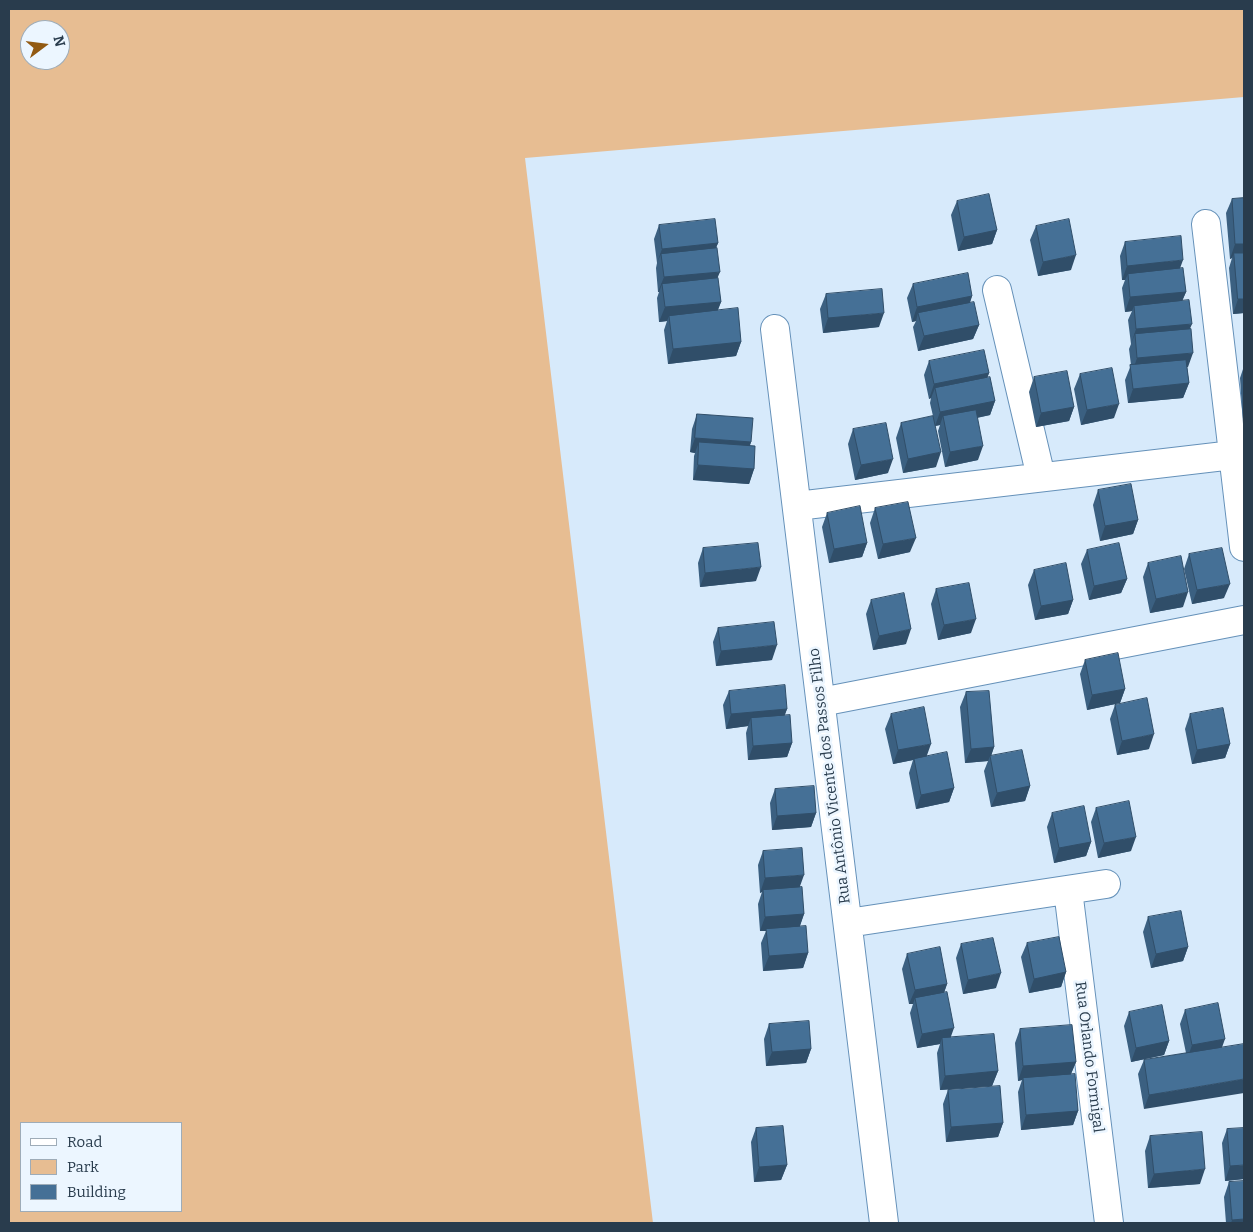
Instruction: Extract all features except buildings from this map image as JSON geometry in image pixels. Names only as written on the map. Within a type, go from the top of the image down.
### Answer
[{"type":"street","points":[[1206,224],[1244,546]]},
{"type":"street","points":[[997,290],[1041,477]]},
{"type":"street","name":"Rua Antônio Vicente dos Passos Filho","points":[[775,328],[884,1223]]},
{"type":"street","points":[[797,506],[1233,455]]},
{"type":"street","points":[[820,702],[1244,620]]},
{"type":"street","points":[[848,923],[1106,884]]},
{"type":"street","name":"Rua Orlando Formigal","points":[[1068,890],[1109,1223]]},
{"type":"green space","points":[[9,9],[1244,9],[1244,97],[525,158],[653,1223],[9,1223]]}]
